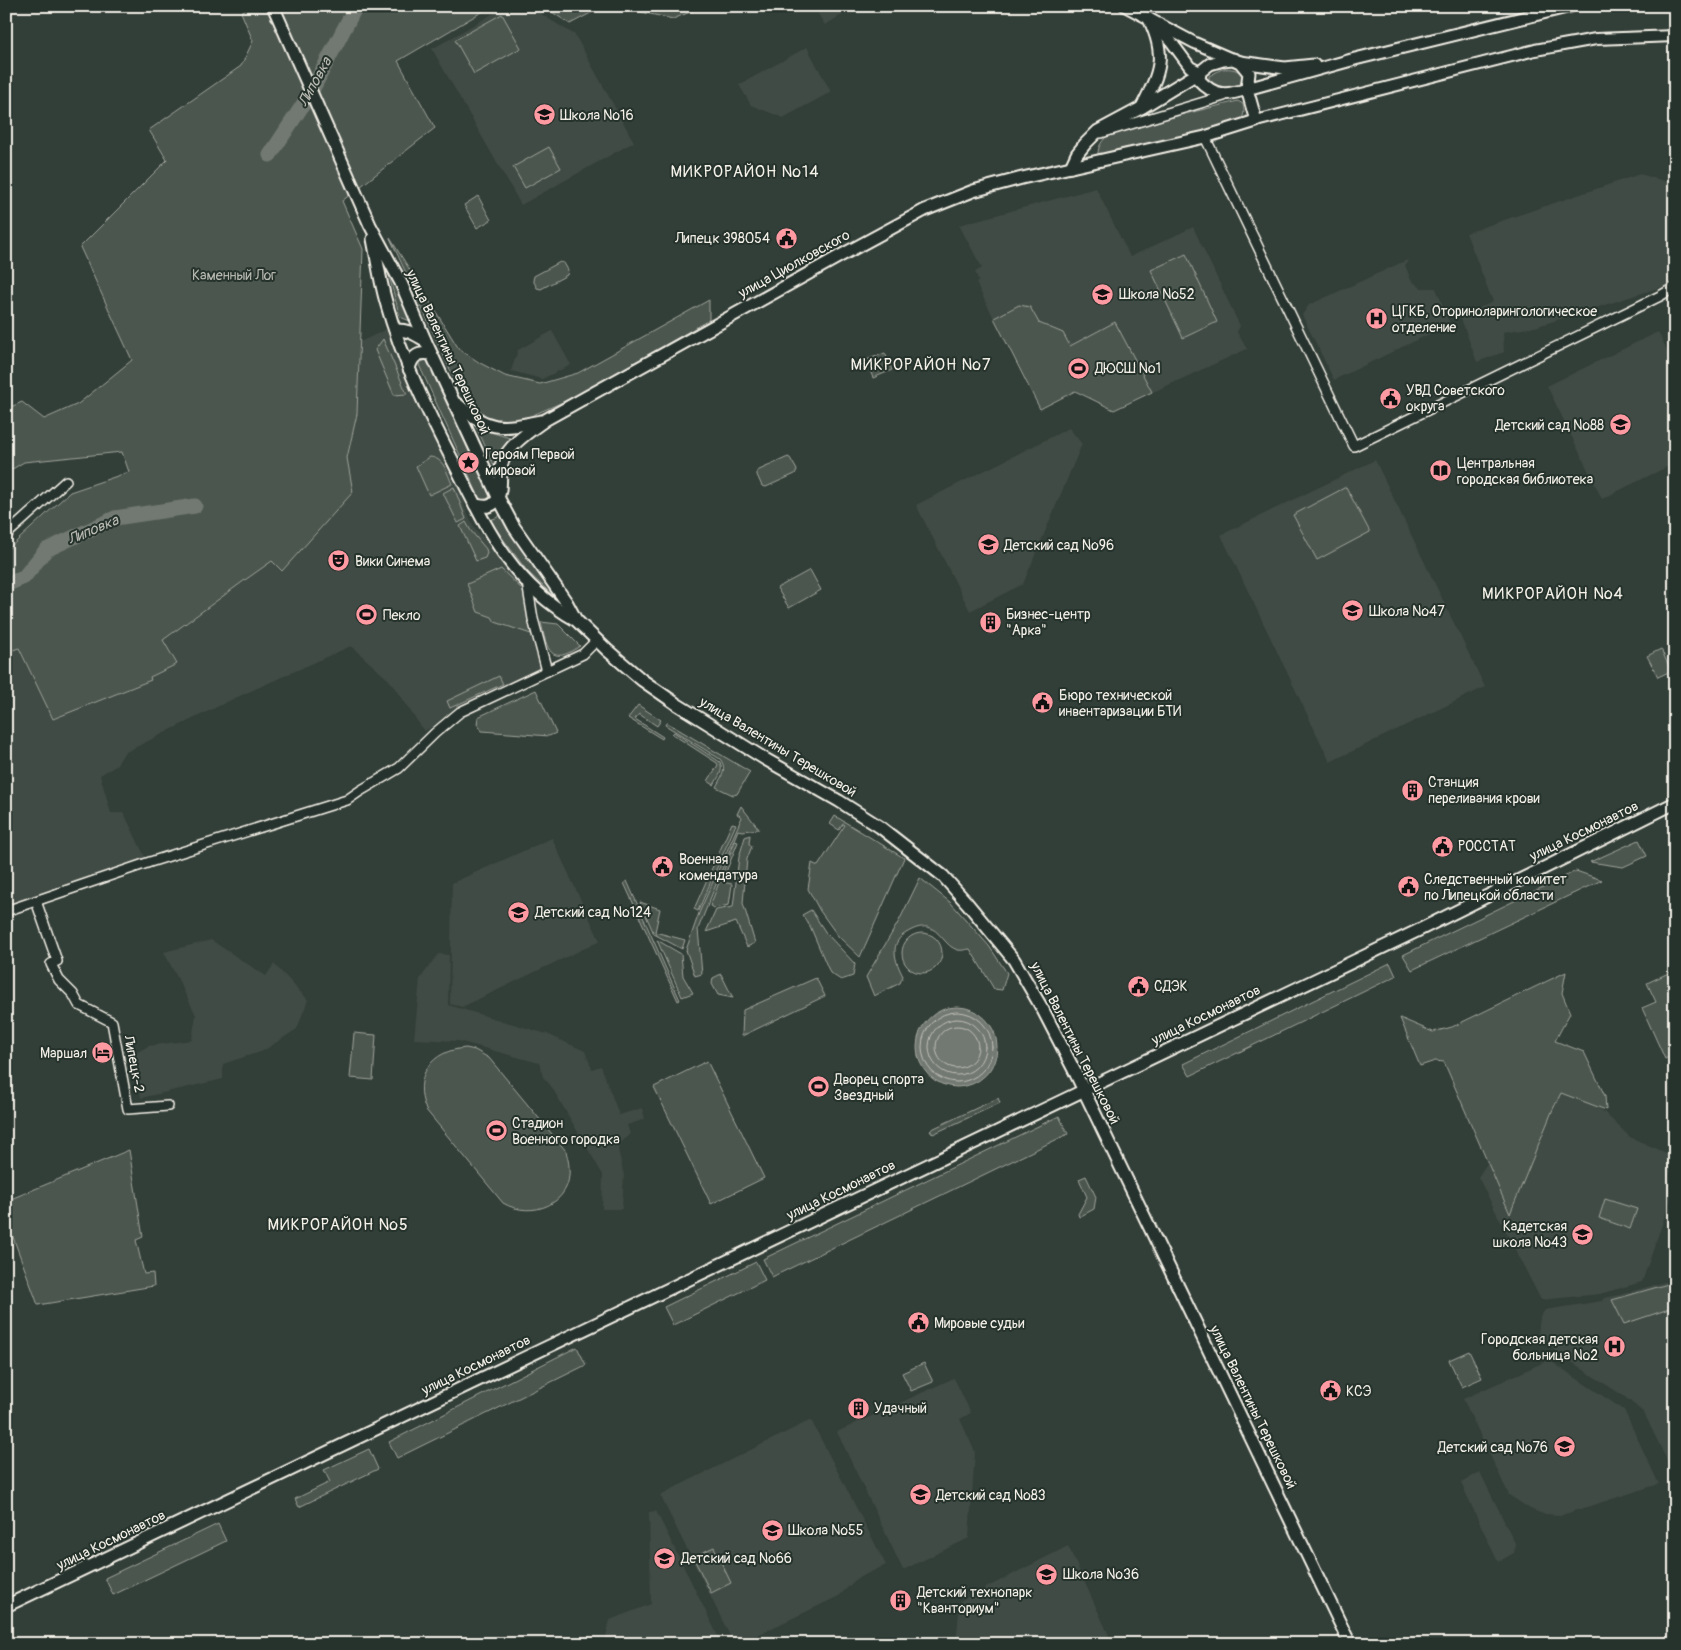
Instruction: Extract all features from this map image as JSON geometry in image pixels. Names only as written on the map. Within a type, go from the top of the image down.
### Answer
[{"type":"main road","name":"улица Валентины Терешковой","points":[[273,6],[368,220],[401,283],[431,354],[498,497],[514,527],[567,603],[576,620],[596,641],[642,680],[675,703],[880,827],[943,876],[967,902],[1014,960],[1043,1010],[1084,1090],[1350,1644]]},
{"type":"main road","points":[[1200,72],[1199,80],[1207,88],[1224,96],[1355,59],[1570,6]]},
{"type":"main road","points":[[1141,108],[1155,80],[1160,61],[1157,36],[1149,19]]},
{"type":"main road","points":[[1071,167],[1077,154],[1098,131],[1141,108],[1210,64],[1223,60],[1285,68],[1355,59]]},
{"type":"main road","points":[[1236,61],[1250,73],[1247,89],[1256,121]]},
{"type":"main road","name":"улица Циолковского","points":[[545,420],[840,256],[926,210],[973,190],[1205,137],[1256,121]]},
{"type":"main road","name":"улица Валентины Терешковой","points":[[368,220],[385,300],[409,369],[420,395],[488,531],[499,548],[541,597],[558,610],[576,620]]},
{"type":"main road","points":[[395,330],[412,332],[425,340]]},
{"type":"main road","points":[[409,369],[414,356],[424,353],[431,354]]},
{"type":"main road","points":[[454,402],[472,418],[500,427],[545,420]]},
{"type":"main road","points":[[475,505],[483,507],[495,503],[498,497],[503,462],[516,442],[545,420]]},
{"type":"main road","name":"улица Космонавтов","points":[[6,1606],[1417,931],[1675,803]]},
{"type":"main road","name":"улица Космонавтов","points":[[6,1614],[19,1600]]},
{"type":"street","points":[[1125,6],[1214,52],[1236,61]]},
{"type":"street","points":[[1149,19],[1170,40],[1190,67],[1200,72]]},
{"type":"street","points":[[1256,121],[1535,50],[1596,39],[1675,36]]},
{"type":"street","points":[[1094,136],[1224,96]]},
{"type":"street","points":[[1205,137],[1354,446],[1675,287]]},
{"type":"street","points":[[6,535],[66,481]]},
{"type":"street","points":[[527,582],[533,619],[547,671]]},
{"type":"street","points":[[6,911],[150,862],[347,800],[400,768],[435,733],[460,712],[583,654],[596,641]]},
{"type":"street","points":[[543,655],[551,662],[566,662]]},
{"type":"street","name":"Липецк-2","points":[[36,901],[57,961],[52,964],[59,980],[73,994],[79,1006],[112,1022],[128,1108],[168,1106]]},
{"type":"shaded area","name":"Школа №16","points":[[506,6],[528,6],[575,35],[634,142],[521,205],[432,49]]},
{"type":"shaded area","points":[[813,6],[857,6],[825,25]]},
{"type":"shaded area","points":[[807,47],[831,92],[783,118],[751,105],[739,85]]},
{"type":"shaded area","points":[[1640,174],[1675,184],[1674,283],[1535,327],[1503,332],[1504,352],[1477,362],[1460,316],[1493,302],[1466,233]]},
{"type":"shaded area","name":"Школа №52","points":[[1096,188],[1130,257],[1193,227],[1240,326],[1237,332],[1247,349],[1114,410],[1075,391],[1040,409],[976,283],[979,281],[975,272],[982,268],[959,225]]},
{"type":"shaded area","name":"ЦГКБ, Оториноларингологическое отделение","points":[[1407,260],[1408,263],[1405,265],[1411,280],[1421,288],[1436,288],[1450,324],[1334,380],[1302,315],[1309,305]]},
{"type":"shaded area","points":[[387,329],[415,396],[463,495],[465,508],[475,529],[490,544],[523,585],[544,670],[457,709],[424,731],[389,680],[351,646],[233,699],[124,753],[116,766],[100,775],[111,813],[124,813],[146,859],[6,907],[6,652],[18,648],[53,719],[150,680],[150,677],[177,664],[163,640],[272,561],[281,571],[353,492],[347,458],[357,414],[360,342]]},
{"type":"shaded area","points":[[552,331],[571,365],[542,379],[511,371],[518,350]]},
{"type":"shaded area","name":"Детский сад №88","points":[[1658,332],[1675,366],[1675,463],[1602,499],[1547,386]]},
{"type":"shaded area","name":"Детский сад №96","points":[[1069,428],[1082,444],[1023,584],[970,611],[916,505]]},
{"type":"shaded area","name":"Школа №47","points":[[1375,460],[1485,687],[1330,762],[1221,535]]},
{"type":"shaded area","name":"Детский сад №124","points":[[552,838],[600,941],[462,1007],[450,1004],[452,883]]},
{"type":"shaded area","points":[[211,940],[266,976],[274,964],[308,1000],[297,1029],[263,1051],[223,1064],[223,1079],[141,1098],[134,1054],[148,1046],[192,1040],[196,1015],[164,952]]},
{"type":"shaded area","points":[[438,954],[449,955],[448,1005],[547,1034],[585,1051],[592,1069],[601,1066],[619,1115],[642,1108],[645,1119],[627,1125],[630,1134],[618,1149],[624,1176],[622,1209],[602,1209],[603,1175],[551,1086],[543,1077],[539,1063],[458,1041],[414,1039],[420,979]]},
{"type":"shaded area","name":"Кадетская школа №43","points":[[1564,1074],[1630,1137],[1675,1157],[1675,1163],[1668,1178],[1675,1187],[1642,1282],[1600,1294],[1541,1300],[1478,1177],[1506,1134]]},
{"type":"shaded area","name":"Городская детская больница №2","points":[[1675,1279],[1675,1477],[1644,1413],[1625,1397],[1555,1351],[1550,1341],[1544,1343],[1538,1334],[1540,1317],[1545,1310],[1602,1301],[1604,1298]]},
{"type":"shaded area","name":"Детский сад №76","points":[[1549,1360],[1624,1410],[1659,1484],[1562,1515],[1543,1514],[1530,1509],[1509,1495],[1463,1399]]},
{"type":"shaded area","name":"Детский сад №83","points":[[954,1378],[971,1413],[960,1419],[975,1452],[969,1538],[903,1570],[837,1432]]},
{"type":"shaded area","name":"Школа №55","points":[[811,1420],[886,1565],[856,1579],[839,1596],[739,1644],[734,1644],[660,1495]]},
{"type":"shaded area","points":[[1480,1472],[1516,1545],[1514,1553],[1498,1562],[1461,1483]]},
{"type":"shaded area","name":"Детский сад №66","points":[[656,1511],[722,1644],[604,1644],[610,1620],[651,1604],[649,1512]]},
{"type":"shaded area","name":"Школа №36","points":[[1068,1546],[1113,1644],[956,1644],[960,1601]]},
{"type":"green space","name":"Каменный Лог","points":[[251,6],[492,6],[398,61],[435,128],[342,201],[363,249],[357,414],[347,458],[353,492],[282,571],[272,561],[163,640],[177,664],[150,677],[151,680],[53,719],[19,648],[6,652],[6,551],[70,492],[129,472],[122,452],[24,462],[6,473],[6,409],[22,402],[44,419],[78,404],[132,360],[80,247],[167,160],[149,130],[241,66],[253,41],[241,12]]},
{"type":"green space","points":[[543,6],[604,6],[570,24]]},
{"type":"green space","points":[[614,6],[705,6],[673,19]]},
{"type":"green space","points":[[502,14],[521,48],[474,74],[455,40]]},
{"type":"green space","points":[[1222,69],[1234,70],[1242,74],[1244,76],[1242,86],[1219,90],[1209,83],[1209,76]]},
{"type":"green space","points":[[1238,101],[1243,104],[1244,113],[1241,120],[1236,124],[1105,155],[1098,154],[1099,146],[1103,140],[1115,131]]},
{"type":"green space","points":[[549,147],[561,168],[525,188],[513,167]]},
{"type":"green space","points":[[478,196],[491,220],[477,228],[464,205]]},
{"type":"green space","points":[[390,238],[459,349],[505,376],[540,384],[578,373],[709,300],[709,320],[572,398],[517,422],[499,422],[487,417],[470,401],[453,376]]},
{"type":"green space","points":[[1186,254],[1217,322],[1183,338],[1151,270]]},
{"type":"green space","points":[[385,261],[415,323],[400,317]]},
{"type":"green space","points":[[560,262],[564,263],[568,270],[567,275],[541,289],[537,288],[533,280],[534,276]]},
{"type":"green space","name":"ДЮСШ №1","points":[[1019,305],[1030,307],[1039,323],[1063,333],[1070,346],[1115,322],[1152,392],[1114,410],[1075,391],[1040,409],[994,318]]},
{"type":"green space","points":[[383,339],[407,394],[394,395],[375,350]]},
{"type":"green space","points":[[885,353],[892,370],[873,378],[866,360]]},
{"type":"green space","points":[[426,360],[429,362],[488,488],[490,496],[487,499],[482,500],[479,497],[419,365]]},
{"type":"green space","points":[[477,428],[510,438],[495,468]]},
{"type":"green space","points":[[430,457],[442,463],[452,484],[429,495],[416,466]]},
{"type":"green space","points":[[788,457],[797,470],[795,474],[766,487],[762,486],[757,471]]},
{"type":"green space","points":[[454,487],[466,519],[458,523],[443,493]]},
{"type":"green space","points":[[1346,487],[1370,532],[1317,560],[1293,515]]},
{"type":"green space","points":[[503,513],[536,570],[564,606],[527,571],[489,520]]},
{"type":"green space","points":[[466,522],[486,549],[485,558],[476,561],[460,526]]},
{"type":"green space","points":[[501,569],[522,589],[527,602],[531,634],[495,622],[492,617],[478,612],[467,584]]},
{"type":"green space","points":[[810,570],[821,590],[789,608],[777,588]]},
{"type":"green space","points":[[541,622],[558,624],[580,646],[562,655],[556,655],[545,641]]},
{"type":"green space","points":[[1661,649],[1671,671],[1658,677],[1647,656]]},
{"type":"green space","points":[[499,676],[503,684],[450,708],[447,701]]},
{"type":"green space","points":[[536,690],[556,733],[549,736],[482,731],[477,724],[478,717]]},
{"type":"green space","points":[[638,705],[661,720],[657,726],[639,714],[635,719],[663,737],[662,739],[628,718]]},
{"type":"green space","points":[[666,722],[750,772],[737,794],[733,795],[716,787],[724,770],[720,759],[665,725]]},
{"type":"green space","points":[[674,732],[720,762],[721,771],[714,785],[708,781],[718,765],[717,763],[672,734]]},
{"type":"green space","points":[[741,806],[759,829],[738,830],[698,929],[702,974],[695,976],[686,950],[699,913],[742,817],[737,814]]},
{"type":"green space","points":[[835,816],[904,858],[860,957],[838,936],[820,911],[808,889],[812,863],[818,866],[845,825],[843,824],[839,830],[830,824]]},
{"type":"green space","points":[[732,823],[736,824],[698,911],[694,909]]},
{"type":"green space","points":[[750,835],[749,844],[752,846],[747,859],[743,903],[755,943],[747,947],[736,922],[706,932],[716,910],[733,907],[739,857],[745,837]]},
{"type":"green space","points":[[1639,840],[1647,856],[1623,867],[1590,862]]},
{"type":"green space","points":[[735,841],[738,842],[722,882],[732,884],[729,905],[714,908],[710,906]]},
{"type":"green space","points":[[1576,871],[1602,880],[1412,970],[1403,955]]},
{"type":"green space","points":[[920,878],[951,903],[989,946],[1007,973],[1002,990],[994,989],[970,949],[960,950],[953,948],[932,928],[924,927],[910,931],[898,941],[895,952],[903,976],[900,983],[874,996],[866,977],[899,921]]},
{"type":"green space","points":[[627,881],[680,1000],[678,1001],[624,883]]},
{"type":"green space","points":[[640,902],[660,909],[655,932],[685,940],[682,949],[654,934]]},
{"type":"green space","points":[[811,910],[826,933],[855,964],[853,976],[841,980],[830,973],[810,926],[802,915]]},
{"type":"green space","points":[[918,933],[926,933],[933,936],[939,942],[942,953],[939,964],[933,970],[926,973],[918,973],[911,970],[905,964],[902,957],[902,949],[905,942],[911,936]]},
{"type":"green space","points":[[657,940],[681,954],[683,976],[693,993],[682,997]]},
{"type":"green space","points":[[1390,963],[1396,976],[1190,1076],[1183,1064]]},
{"type":"green space","points":[[1675,970],[1675,1054],[1665,1059],[1642,1008],[1656,1002],[1647,983]]},
{"type":"green space","points":[[1566,972],[1562,993],[1570,1013],[1555,1041],[1584,1052],[1605,1096],[1606,1110],[1561,1093],[1510,1214],[1444,1062],[1435,1061],[1420,1066],[1400,1018],[1433,1032],[1452,1027]]},
{"type":"green space","points":[[721,974],[733,998],[718,995],[712,984],[713,978]]},
{"type":"green space","points":[[816,978],[825,996],[742,1036],[743,1010]]},
{"type":"green space","points":[[354,1033],[376,1035],[373,1080],[350,1078]]},
{"type":"green space","name":"Стадион Военного городка","points":[[466,1048],[475,1050],[489,1058],[566,1151],[569,1165],[569,1180],[558,1199],[548,1205],[538,1209],[526,1210],[514,1208],[503,1203],[426,1110],[421,1087],[423,1076],[428,1067],[443,1054]]},
{"type":"green space","points":[[707,1061],[764,1178],[711,1204],[654,1087]]},
{"type":"green space","points":[[998,1098],[1000,1103],[933,1134],[930,1130]]},
{"type":"green space","points":[[1059,1116],[1068,1134],[772,1277],[763,1259]]},
{"type":"green space","points":[[129,1150],[143,1237],[136,1240],[144,1274],[153,1273],[154,1286],[38,1305],[6,1218],[6,1201]]},
{"type":"green space","points":[[1086,1176],[1096,1197],[1094,1209],[1079,1217],[1078,1214],[1087,1197],[1079,1179]]},
{"type":"green space","points":[[1605,1199],[1637,1209],[1630,1229],[1599,1218]]},
{"type":"green space","points":[[756,1262],[765,1280],[673,1325],[664,1307]]},
{"type":"green space","points":[[1675,1282],[1675,1307],[1624,1324],[1612,1300]]},
{"type":"green space","points":[[577,1347],[586,1365],[397,1458],[389,1442]]},
{"type":"green space","points":[[1469,1351],[1482,1378],[1462,1387],[1449,1360]]},
{"type":"green space","points":[[924,1363],[933,1382],[911,1391],[902,1373]]},
{"type":"green space","points":[[369,1449],[378,1469],[299,1507],[295,1499],[330,1482],[324,1470]]},
{"type":"green space","points":[[218,1524],[226,1541],[113,1595],[105,1578]]},
{"type":"green space","points":[[714,1547],[731,1583],[711,1593],[693,1557]]},
{"type":"water","points":[[957,1007],[972,1010],[985,1019],[994,1032],[997,1047],[994,1062],[985,1075],[972,1084],[957,1087],[942,1084],[929,1075],[920,1062],[917,1047],[920,1032],[929,1019],[942,1010]]},
{"type":"waterway","name":"Липовка","points":[[270,155],[310,94],[356,6]]},
{"type":"waterway","name":"Липовка","points":[[6,585],[24,577],[46,550],[115,518],[195,506]]},
{"type":"place","name":"Школа №16","points":[[544,115]]},
{"type":"place","name":"Липецк 398054","points":[[786,238]]},
{"type":"place","name":"Школа №52","points":[[1103,294]]},
{"type":"place","name":"ЦГКБ, Оториноларингологическое отделение","points":[[1376,319]]},
{"type":"place","name":"ДЮСШ №1","points":[[1079,368]]},
{"type":"place","name":"УВД Советского округа","points":[[1390,398]]},
{"type":"place","name":"Детский сад №88","points":[[1620,425]]},
{"type":"place","name":"Героям Первой мировой","points":[[469,462]]},
{"type":"place","name":"Центральная городская библиотека","points":[[1441,471]]},
{"type":"place","name":"Детский сад №96","points":[[988,545]]},
{"type":"place","name":"Вики Синема","points":[[339,561]]},
{"type":"place","name":"Школа №47","points":[[1353,611]]},
{"type":"place","name":"Пекло","points":[[367,615]]},
{"type":"place","name":"Бизнес-центр \"Арка\"","points":[[990,622]]},
{"type":"place","name":"Бюро технической инвентаризации БТИ","points":[[1043,703]]},
{"type":"place","name":"Станция переливания крови","points":[[1412,790]]},
{"type":"place","name":"РОССТАТ","points":[[1442,846]]},
{"type":"place","name":"Военная комендатура","points":[[663,867]]},
{"type":"place","name":"Следственный комитет по Липецкой области","points":[[1408,887]]},
{"type":"place","name":"Детский сад №124","points":[[519,912]]},
{"type":"place","name":"СДЭК","points":[[1138,986]]},
{"type":"place","name":"Маршал","points":[[103,1053]]},
{"type":"place","name":"Дворец спорта Звездный","points":[[818,1087]]},
{"type":"place","name":"Стадион Военного городка","points":[[496,1131]]},
{"type":"place","name":"Кадетская школа №43","points":[[1583,1234]]},
{"type":"place","name":"Мировые судьи","points":[[918,1323]]},
{"type":"place","name":"Городская детская больница №2","points":[[1614,1347]]},
{"type":"place","name":"КСЭ","points":[[1330,1391]]},
{"type":"place","name":"Удачный","points":[[858,1408]]},
{"type":"place","name":"Детский сад №76","points":[[1564,1447]]},
{"type":"place","name":"Детский сад №83","points":[[920,1495]]},
{"type":"place","name":"Школа №55","points":[[772,1530]]},
{"type":"place","name":"Детский сад №66","points":[[665,1558]]},
{"type":"place","name":"Школа №36","points":[[1047,1574]]},
{"type":"place","name":"Детский технопарк \"Кванториум\"","points":[[901,1600]]},
{"type":"district","name":"МИКРОРАЙОН №14","points":[[745,172]]},
{"type":"district","name":"МИКРОРАЙОН №7","points":[[921,365]]},
{"type":"district","name":"МИКРОРАЙОН №4","points":[[1553,594]]},
{"type":"district","name":"МИКРОРАЙОН №5","points":[[338,1225]]}]
